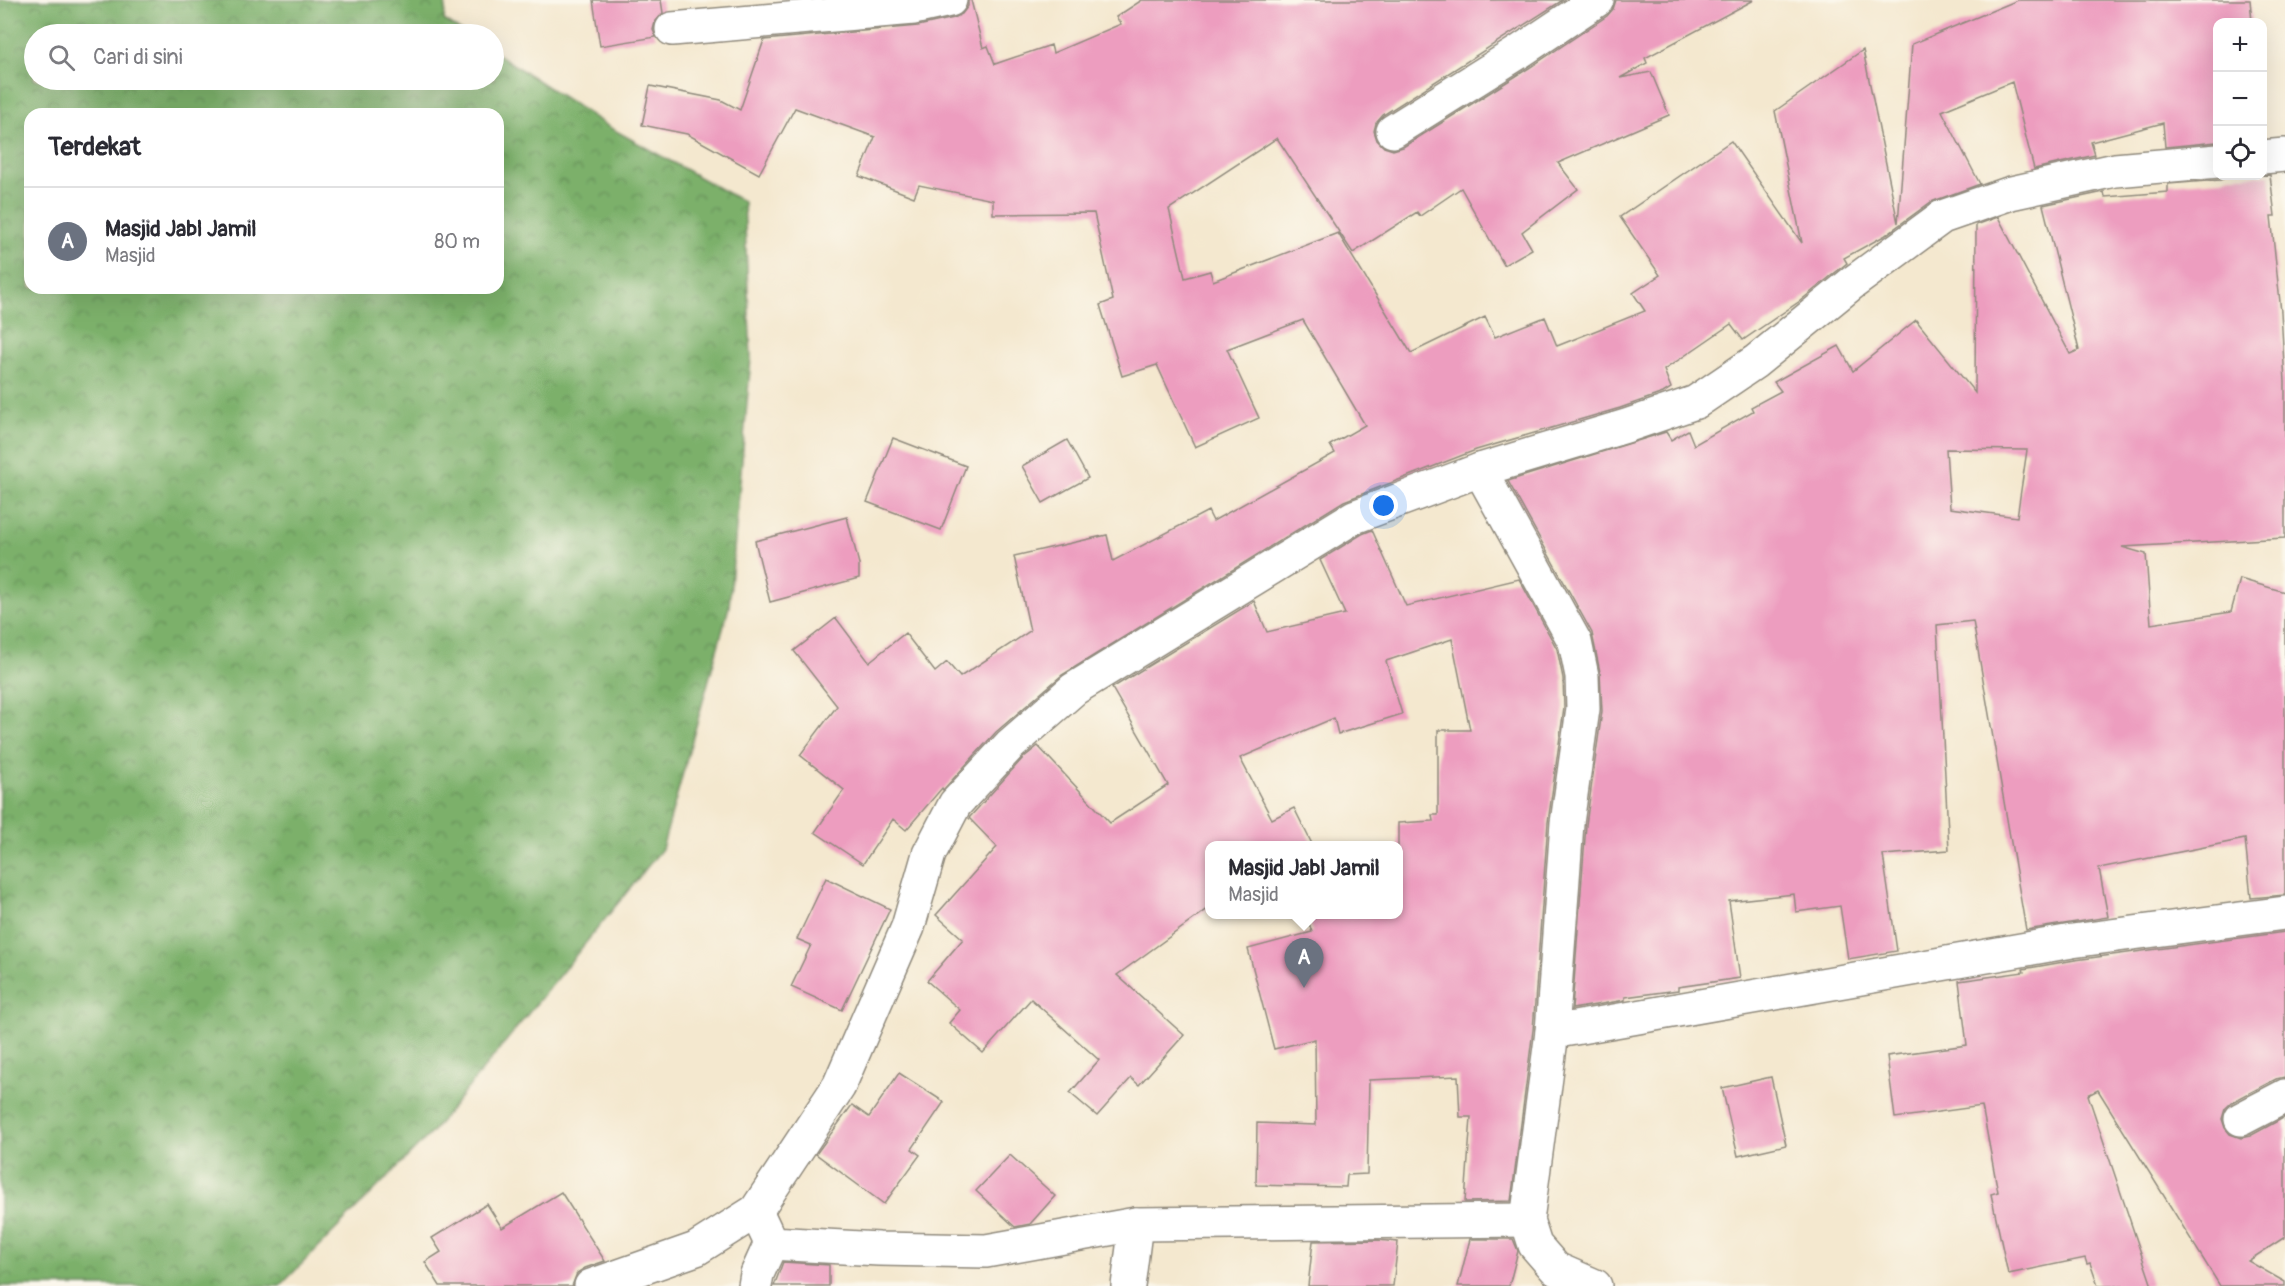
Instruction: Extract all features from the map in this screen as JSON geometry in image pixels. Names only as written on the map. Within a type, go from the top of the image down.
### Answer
[{"type":"street","points":[[672,29],[914,8],[950,0]]},
{"type":"street","points":[[1393,131],[1597,0]]},
{"type":"street","points":[[2267,157],[2285,155]]},
{"type":"street","points":[[591,1286],[696,1249],[756,1211],[839,1086],[908,927],[929,854],[955,804],[1010,745],[1074,689],[1354,517],[1480,470],[1626,426],[1695,402],[1755,362],[1851,284],[1942,217],[2011,193],[2115,170],[2213,161]]},
{"type":"street","points":[[1480,470],[1575,642],[1582,676],[1582,709],[1567,823],[1552,1032],[1527,1220],[1536,1245],[1556,1269],[1595,1286]]},
{"type":"street","points":[[1552,1032],[2072,941],[2285,913]]},
{"type":"street","points":[[2241,1119],[2285,1096]]},
{"type":"street","points":[[755,1286],[757,1274],[771,1243],[756,1211]]},
{"type":"street","points":[[771,1243],[879,1249],[986,1251],[1136,1224],[1527,1220]]},
{"type":"street","points":[[1128,1286],[1136,1224]]},
{"type":"green space","points":[[0,0],[446,0],[444,20],[450,24],[24,24],[24,90],[504,90],[504,59],[609,127],[744,202],[751,358],[729,607],[662,849],[433,1131],[280,1286],[0,1286]]},
{"type":"building","points":[[593,0],[661,0],[663,13],[655,22],[653,30],[656,37],[600,46]]},
{"type":"building","points":[[968,0],[971,0],[983,48],[988,46],[995,64],[1051,45],[1053,53],[1121,24],[1116,17],[1142,0],[1563,0],[1383,115],[1376,123],[1374,131],[1377,140],[1384,147],[1393,150],[1403,147],[1607,16],[1616,0],[1754,0],[1645,58],[1647,63],[1620,78],[1651,72],[1669,115],[1558,163],[1578,189],[1522,232],[1532,249],[1504,265],[1461,188],[1420,216],[1417,212],[1353,253],[1277,138],[1169,209],[1185,278],[1210,271],[1213,281],[1338,233],[1411,353],[1485,317],[1495,337],[1545,317],[1557,346],[1645,311],[1633,293],[1660,275],[1620,217],[1731,141],[1802,243],[1775,111],[1863,50],[1898,223],[1912,44],[2018,0],[2250,0],[2252,18],[2213,18],[2213,142],[2165,147],[2163,123],[2091,142],[2095,155],[2034,169],[2012,82],[1942,111],[1980,184],[1931,202],[1884,236],[1844,258],[1847,263],[1800,301],[1743,340],[1731,324],[1664,370],[1671,388],[1663,393],[1620,408],[1476,450],[1344,501],[1062,675],[996,732],[943,790],[942,788],[906,830],[893,819],[863,864],[815,832],[844,790],[800,755],[837,706],[794,651],[836,618],[869,662],[905,633],[935,672],[947,662],[960,677],[1030,631],[1014,556],[1107,535],[1113,561],[1208,511],[1213,521],[1335,453],[1330,445],[1365,425],[1303,320],[1227,349],[1259,418],[1195,447],[1157,365],[1122,376],[1100,305],[1113,300],[1094,213],[993,214],[993,200],[919,185],[914,197],[859,176],[875,137],[795,108],[759,174],[687,134],[642,125],[650,86],[721,100],[740,110],[764,40],[918,26],[954,18],[962,14],[968,6]]},
{"type":"building","points":[[2267,175],[2270,175],[2275,216],[2271,216],[2281,312],[2285,382],[2285,538],[2122,547],[2146,554],[2151,624],[2231,612],[2240,579],[2285,592],[2285,895],[2251,898],[2245,839],[2099,868],[2108,917],[2026,930],[1973,621],[1937,625],[1949,850],[1883,855],[1897,951],[1848,959],[1840,906],[1796,912],[1794,894],[1729,901],[1740,978],[1678,987],[1678,990],[1625,997],[1625,1000],[1572,1009],[1586,825],[1602,711],[1600,672],[1592,633],[1508,481],[1666,432],[1671,440],[1688,430],[1694,445],[1753,411],[1751,407],[1781,391],[1774,382],[1839,346],[1853,371],[1916,320],[1975,393],[1976,225],[1998,217],[2070,354],[2079,350],[2043,205],[2104,192],[2105,197],[2168,192],[2168,184],[2220,180],[2267,180]],"holes":[[[1946,449],[2027,450],[2017,517],[1950,508]]]},
{"type":"building","points":[[893,438],[966,466],[941,530],[867,502]]},
{"type":"building","points":[[1067,440],[1088,478],[1043,503],[1022,466]]},
{"type":"building","points":[[847,517],[859,564],[859,578],[770,602],[755,541]]},
{"type":"building","points":[[1372,530],[1406,606],[1519,579],[1557,649],[1563,678],[1564,708],[1548,822],[1533,1030],[1511,1201],[1465,1202],[1471,1117],[1460,1117],[1458,1076],[1369,1080],[1367,1174],[1347,1175],[1346,1187],[1256,1185],[1257,1123],[1316,1125],[1315,1039],[1274,1049],[1248,949],[1312,932],[1307,919],[1403,919],[1403,841],[1398,841],[1398,823],[1433,821],[1432,815],[1438,815],[1438,730],[1470,730],[1452,639],[1386,661],[1402,714],[1338,734],[1334,718],[1240,758],[1272,819],[1294,808],[1310,841],[1205,841],[1205,911],[1117,975],[1184,1035],[1139,1085],[1131,1078],[1097,1116],[1070,1093],[1099,1060],[1031,999],[983,1053],[949,1023],[960,1010],[927,981],[963,939],[936,915],[997,847],[969,818],[1023,758],[1038,746],[1110,823],[1168,785],[1112,688],[1254,601],[1267,632],[1345,614],[1320,560]]},
{"type":"building","points":[[826,878],[890,909],[842,1010],[791,987],[811,945],[797,939]]},
{"type":"building","points":[[2285,932],[2285,1077],[2276,1079],[2232,1102],[2225,1109],[2222,1119],[2230,1134],[2241,1138],[2250,1136],[2285,1117],[2285,1237],[2248,1261],[2285,1282],[2285,1286],[2220,1286],[2098,1090],[2088,1095],[2152,1286],[2098,1286],[2090,1263],[2087,1264],[2085,1258],[2008,1274],[1991,1194],[1998,1192],[1982,1106],[1895,1118],[1887,1056],[1967,1045],[1959,981],[2024,972],[2023,969],[2075,960]]},
{"type":"building","points":[[899,1073],[944,1102],[912,1149],[920,1155],[884,1204],[816,1154],[852,1105],[869,1117]]},
{"type":"building","points":[[1771,1077],[1786,1145],[1738,1156],[1722,1088]]},
{"type":"building","points":[[1010,1155],[1055,1196],[1030,1224],[1015,1227],[976,1191]]},
{"type":"building","points":[[561,1192],[605,1261],[577,1273],[572,1286],[440,1286],[425,1262],[441,1252],[432,1238],[487,1204],[502,1228]]},
{"type":"building","points":[[1470,1239],[1513,1239],[1518,1251],[1509,1286],[1458,1286]]},
{"type":"building","points":[[1313,1241],[1398,1242],[1393,1286],[1308,1286]]},
{"type":"building","points":[[783,1262],[829,1265],[829,1286],[774,1286]]},
{"type":"place","name":"Masjid Jabl Jamil","points":[[1304,988]]}]
